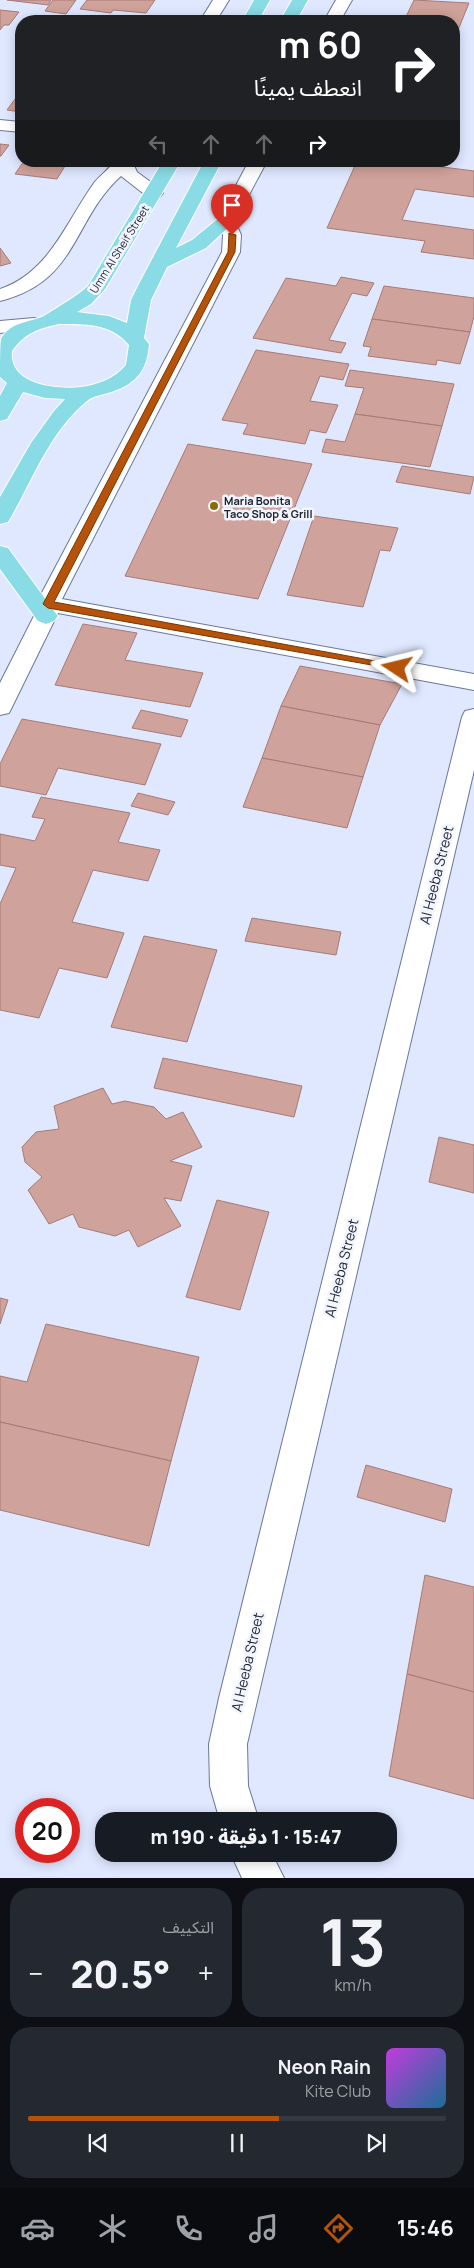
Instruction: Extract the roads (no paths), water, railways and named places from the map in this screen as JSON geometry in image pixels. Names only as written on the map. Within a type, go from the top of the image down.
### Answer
[{"type":"main road","points":[[253,15],[262,0]]},
{"type":"main road","points":[[291,15],[300,0]]},
{"type":"main road","name":"Umm Al Sheif Street","points":[[1,364],[4,346],[11,337],[84,300],[96,289],[169,167]]},
{"type":"main road","points":[[135,337],[141,300],[211,167]]},
{"type":"main road","points":[[159,263],[199,244],[226,221]]},
{"type":"main road","points":[[1,364],[8,374],[18,382],[48,392],[84,393],[104,388],[121,380],[132,371],[139,360],[140,348],[135,337],[123,328],[108,321],[89,318],[42,321]]},
{"type":"main road","points":[[0,414],[18,382]]},
{"type":"main road","points":[[0,517],[54,424],[84,393]]},
{"type":"main road","points":[[0,553],[47,610]]},
{"type":"street","points":[[212,15],[221,0]]},
{"type":"street","points":[[335,15],[344,0]]},
{"type":"street","points":[[0,125],[15,126]]},
{"type":"street","points":[[0,295],[27,286],[55,261],[100,187],[119,167]]},
{"type":"street","points":[[125,167],[129,175],[154,193]]},
{"type":"street","points":[[0,707],[47,610],[232,252],[232,235],[226,221],[255,167]]},
{"type":"street","points":[[0,328],[42,321]]},
{"type":"street","points":[[47,610],[474,682]]},
{"type":"street","name":"Al Heeba Street","points":[[236,1812],[229,1786],[228,1744],[474,717]]},
{"type":"street","points":[[255,1862],[264,1878]]},
{"type":"place","name":"Maria Bonita Taco Shop & Grill","points":[[214,506]]}]
